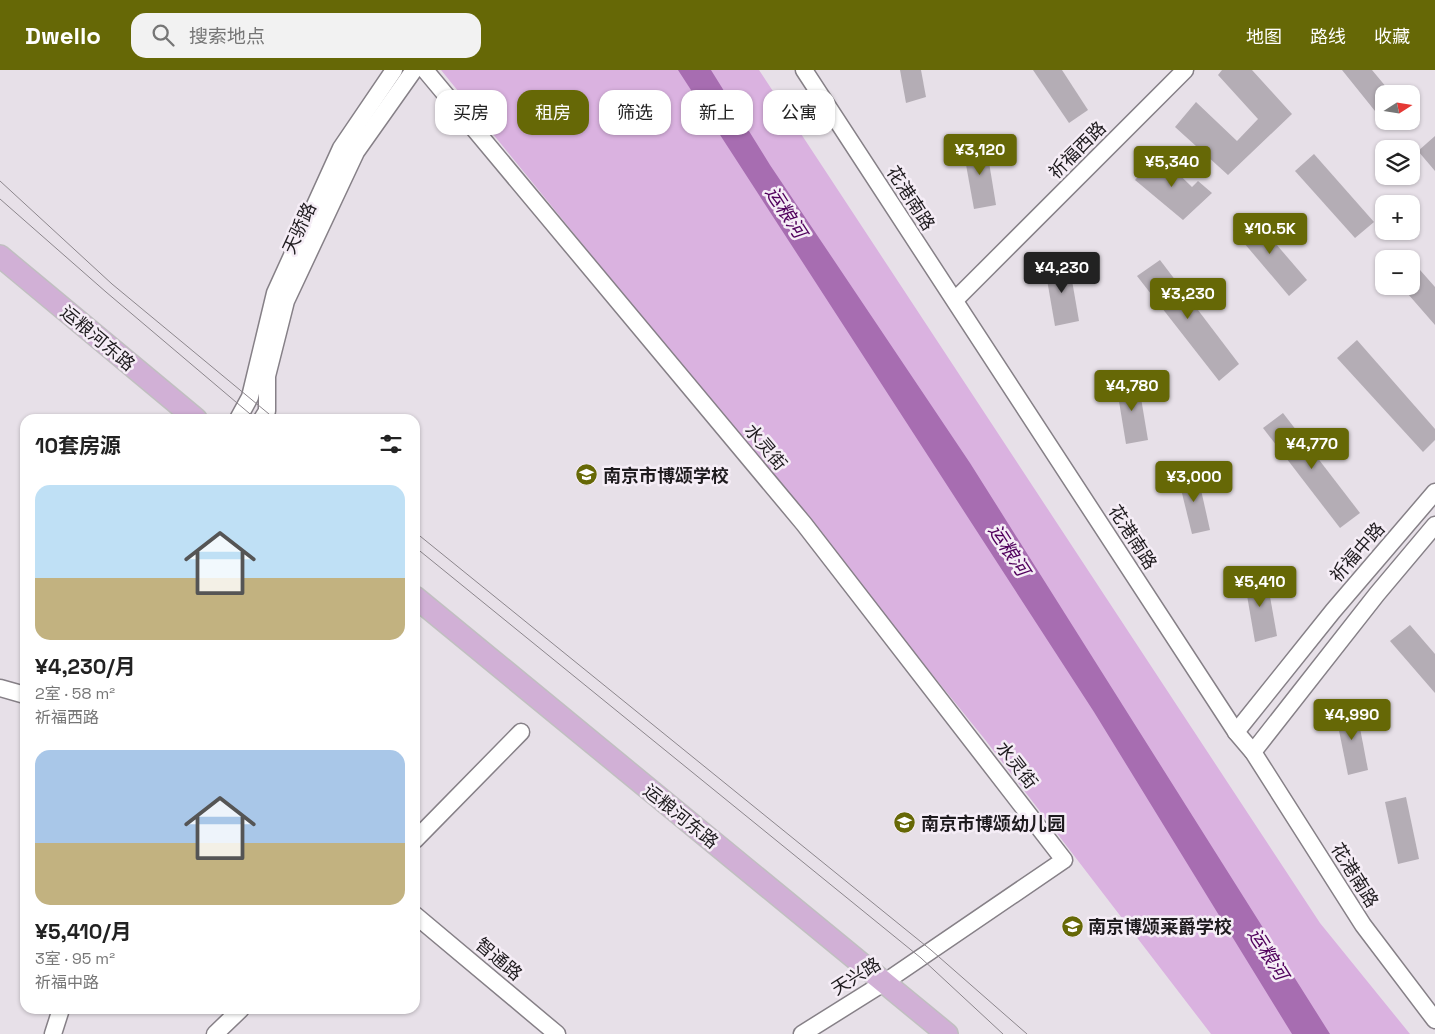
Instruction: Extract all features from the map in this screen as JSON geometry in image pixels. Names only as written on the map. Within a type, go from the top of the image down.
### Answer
[{"type":"main road","name":"运粮河东路","points":[[0,256],[190,414]]},
{"type":"main road","name":"运粮河东路","points":[[420,601],[948,1034]]},
{"type":"street","name":"天骄路","points":[[241,414],[250,397],[275,293],[341,148],[394,70]]},
{"type":"street","name":"天骄路","points":[[264,414],[267,376],[286,302],[356,152],[414,70]]},
{"type":"street","name":"水灵街","points":[[425,70],[804,524],[1064,860]]},
{"type":"street","name":"花港南路","points":[[804,70],[1236,732],[1253,752],[1363,925],[1435,1020]]},
{"type":"street","name":"祈福西路","points":[[955,300],[1185,70]]},
{"type":"street","name":"祈福中路","points":[[1236,732],[1333,611],[1435,492]]},
{"type":"street","points":[[1253,752],[1377,594],[1435,525]]},
{"type":"street","points":[[0,688],[20,694]]},
{"type":"street","points":[[420,835],[522,732]]},
{"type":"street","name":"天兴路","points":[[802,1034],[885,982],[1064,860]]},
{"type":"street","name":"智通路","points":[[420,920],[557,1034]]},
{"type":"street","points":[[54,1034],[60,1014]]},
{"type":"street","points":[[65,1034],[71,1014]]},
{"type":"street","points":[[215,1034],[236,1014]]},
{"type":"shaded area","points":[[441,70],[759,70],[772,90],[763,90],[763,135],[802,135],[1320,923],[1410,1034],[1211,1034],[983,737],[494,135],[507,135],[507,90],[457,90]]},
{"type":"water","points":[[678,70],[711,70],[723,90],[691,90]]},
{"type":"water","name":"运粮河","points":[[720,135],[751,135],[970,463],[1330,1034],[1292,1034],[1094,712]]},
{"type":"building","points":[[900,70],[921,70],[926,97],[906,103]]},
{"type":"building","points":[[1033,70],[1062,70],[1088,110],[1069,123]]},
{"type":"building","points":[[1222,70],[1252,70],[1292,114],[1228,175],[1175,127],[1196,102],[1237,141],[1258,119],[1218,75]]},
{"type":"building","points":[[1342,70],[1372,70],[1384,85],[1375,85],[1375,111]]},
{"type":"building","points":[[1435,136],[1435,171],[1420,153],[1420,149]]},
{"type":"building","points":[[986,144],[996,205],[974,209],[963,148]]},
{"type":"building","points":[[1158,154],[1192,187],[1198,181],[1212,193],[1183,220],[1135,180]]},
{"type":"building","points":[[1314,154],[1374,222],[1355,238],[1295,171]]},
{"type":"building","points":[[1251,215],[1307,280],[1289,296],[1233,230]]},
{"type":"building","points":[[1160,260],[1239,364],[1219,381],[1137,276]]},
{"type":"building","points":[[1069,263],[1079,321],[1055,326],[1045,268]]},
{"type":"building","points":[[1420,270],[1435,287],[1435,325],[1409,295],[1420,295]]},
{"type":"building","points":[[1357,340],[1435,429],[1435,440],[1423,452],[1337,358]]},
{"type":"building","points":[[1138,380],[1148,440],[1126,444],[1116,383]]},
{"type":"building","points":[[1283,413],[1360,513],[1340,528],[1263,428]]},
{"type":"building","points":[[1197,472],[1210,530],[1192,534],[1178,477]]},
{"type":"building","points":[[1266,574],[1277,636],[1255,642],[1244,578]]},
{"type":"building","points":[[1410,625],[1435,654],[1435,693],[1390,641]]},
{"type":"building","points":[[1356,707],[1368,770],[1348,775],[1335,711]]},
{"type":"building","points":[[1406,797],[1419,859],[1398,864],[1385,802]]},
{"type":"tram line","points":[[0,181],[112,284],[269,414]]},
{"type":"tram line","points":[[0,199],[250,414]]},
{"type":"tram line","points":[[420,536],[931,950],[1027,1034]]},
{"type":"tram line","points":[[420,551],[921,958],[1003,1034]]},
{"type":"place","name":"南京市博颂学校","points":[[587,475]]},
{"type":"place","name":"南京市博颂幼儿园","points":[[905,823]]},
{"type":"place","name":"南京博颂莱爵学校","points":[[1072,926]]}]
